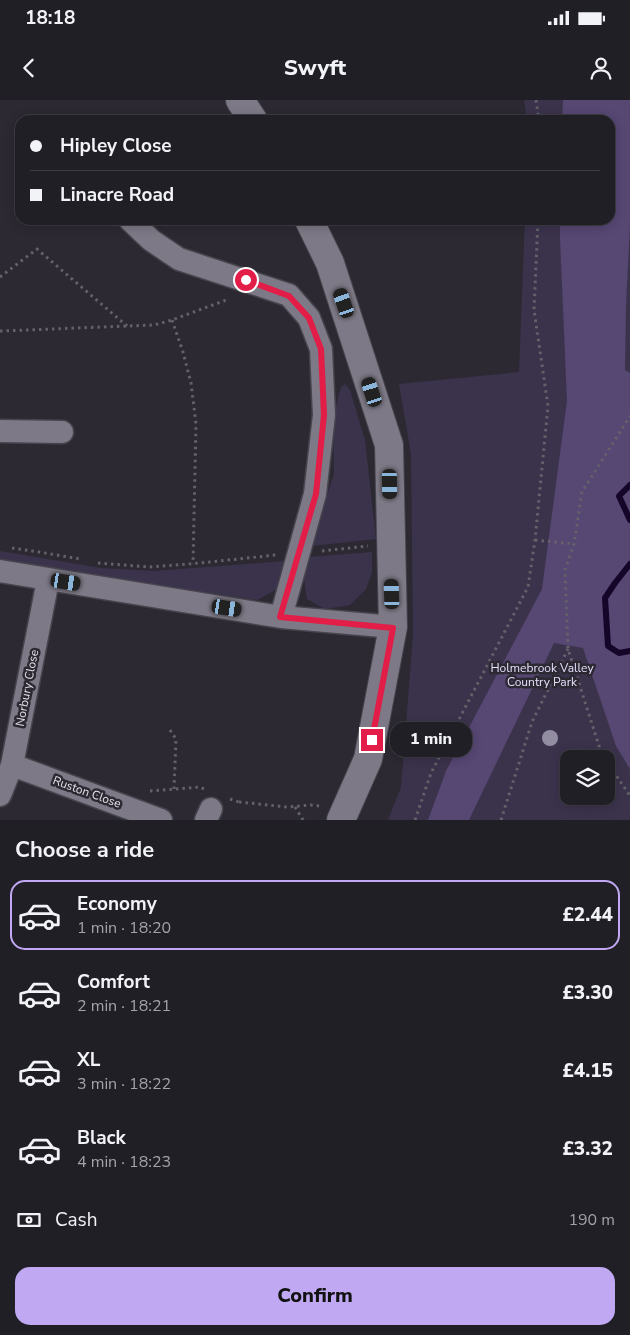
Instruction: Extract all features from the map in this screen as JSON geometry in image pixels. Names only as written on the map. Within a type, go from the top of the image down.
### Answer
[{"type":"street","points":[[240,100],[250,115]]},
{"type":"street","points":[[135,225],[151,240],[179,259],[289,296],[309,318],[321,349],[324,415],[316,494],[280,617]]},
{"type":"street","points":[[311,225],[332,271],[389,445],[393,628],[368,759],[343,815]]},
{"type":"street","points":[[0,431],[62,432]]},
{"type":"street","points":[[0,571],[280,617],[393,628]]},
{"type":"street","name":"Norbury Close","points":[[0,795],[12,765],[48,580]]},
{"type":"street","name":"Ruston Close","points":[[12,765],[161,820]]},
{"type":"path","points":[[536,100],[538,115]]},
{"type":"path","points":[[415,820],[431,773],[528,586],[535,540],[548,406],[534,310],[538,225]]},
{"type":"path","points":[[0,277],[37,249],[128,327]]},
{"type":"path","points":[[0,331],[154,325],[262,286]]},
{"type":"path","points":[[172,320],[191,383],[196,424],[193,564]]},
{"type":"path","points":[[600,750],[568,649],[565,570],[574,544],[582,492],[630,416]]},
{"type":"path","points":[[535,540],[574,544]]},
{"type":"path","points":[[97,563],[149,566],[193,564],[391,544]]},
{"type":"path","points":[[10,548],[87,561]]},
{"type":"path","points":[[501,820],[532,722],[568,649]]},
{"type":"path","points":[[170,730],[176,738],[174,789]]},
{"type":"path","points":[[615,773],[630,796]]},
{"type":"path","points":[[144,792],[200,787],[212,804]]},
{"type":"path","points":[[212,804],[239,802],[287,807],[311,805],[343,815]]},
{"type":"path","points":[[212,804],[239,802]]},
{"type":"path","points":[[295,807],[303,820]]},
{"type":"green space","name":"Holmebrook Valley Country Park","points":[[524,100],[630,100],[630,820],[388,820],[401,787],[413,635],[411,454],[399,384],[519,372],[525,225],[615,225],[615,115],[526,115]]},
{"type":"green space","points":[[345,384],[350,390],[365,440],[376,539],[311,546],[334,474],[333,417],[341,387]]},
{"type":"green space","points":[[0,551],[101,568],[154,571],[286,561],[282,582],[271,593],[257,600],[0,561]]},
{"type":"green space","points":[[372,552],[372,572],[366,589],[350,605],[325,609],[307,599],[304,579],[310,557]]},
{"type":"shaded area","points":[[563,100],[630,100],[630,225],[625,370],[630,373],[630,769],[616,746],[583,648],[554,643],[469,820],[428,820],[446,771],[542,589],[567,401],[560,225],[615,225],[615,115],[562,115]]},
{"type":"waterway","points":[[630,485],[619,496],[630,520]]},
{"type":"waterway","points":[[630,564],[605,598],[608,646],[619,653],[630,651]]},
{"type":"route","points":[[246,280],[289,296],[309,318],[321,349],[324,415],[316,494],[280,617],[393,628],[372,740]]}]
